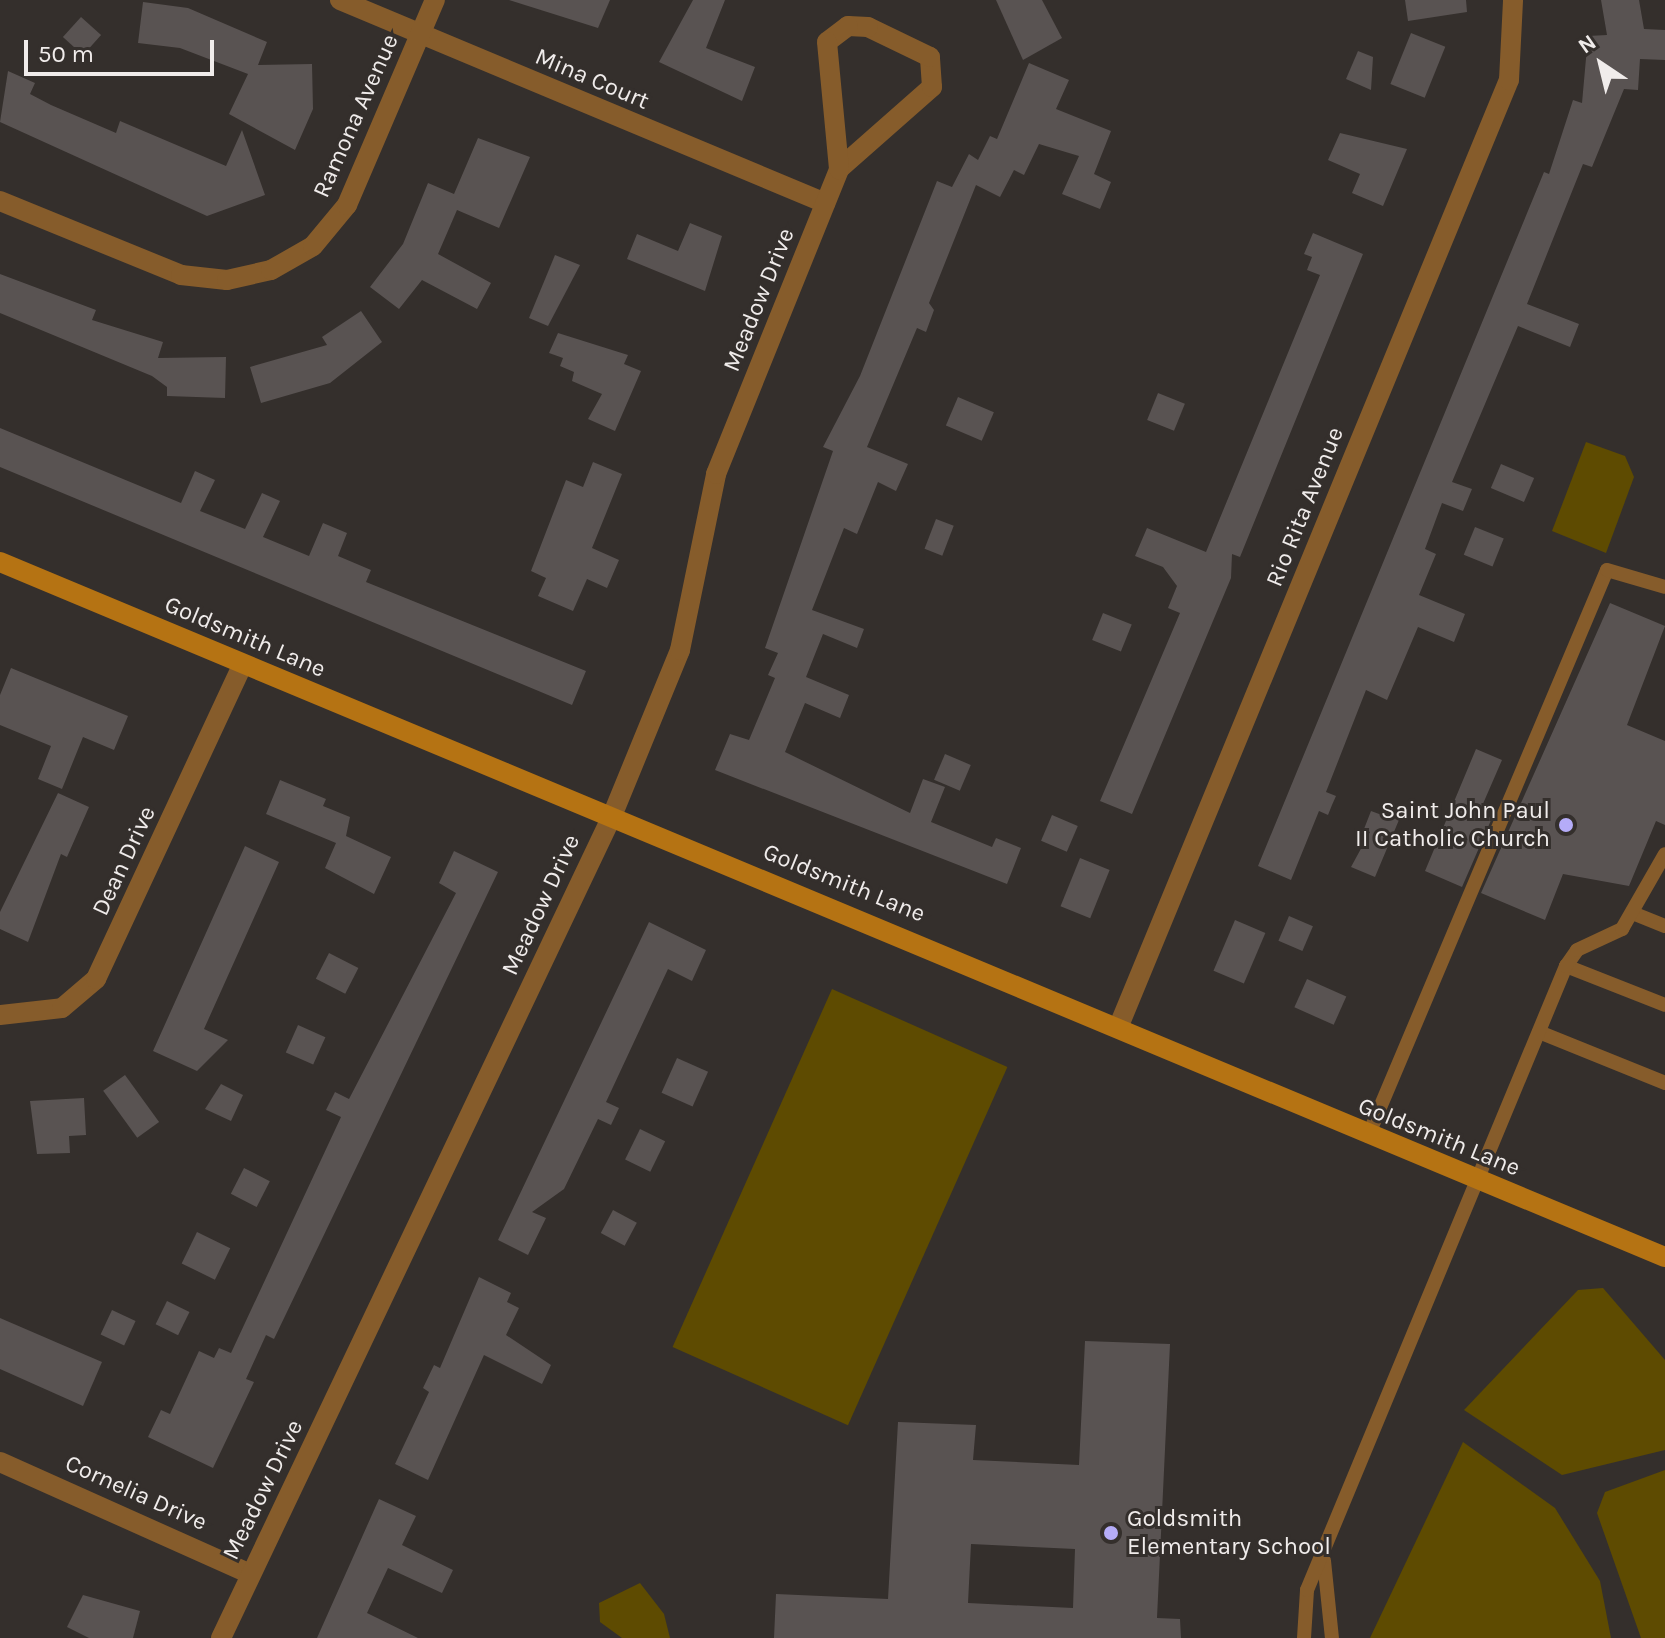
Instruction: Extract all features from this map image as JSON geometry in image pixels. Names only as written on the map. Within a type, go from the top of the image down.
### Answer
[{"type":"street","name":"Mina Court","points":[[340,0],[825,203]]},
{"type":"street","name":"Ramona Avenue","points":[[0,201],[181,275],[227,280],[271,270],[313,246],[347,205],[435,0]]},
{"type":"street","name":"Rio Rita Avenue","points":[[1118,1028],[1509,80],[1513,0]]},
{"type":"street","name":"Meadow Drive","points":[[221,1638],[612,816],[680,650],[716,474],[839,169],[920,101],[936,70],[915,47],[868,27],[835,31],[827,42],[839,169]]},
{"type":"street","name":"Goldsmith Lane","points":[[0,562],[242,666],[612,816],[1368,1136],[1665,1257]]},
{"type":"street","name":"Dean Drive","points":[[0,1015],[62,1008],[96,979],[242,666]]},
{"type":"street","name":"Cornelia Drive","points":[[0,1462],[250,1574]]},
{"type":"lane","points":[[1368,1136],[1607,570],[1665,587]]},
{"type":"lane","points":[[1304,1638],[1307,1590],[1324,1561],[1566,966],[1577,950],[1622,929],[1635,914],[1665,854]]},
{"type":"lane","points":[[1635,914],[1665,926]]},
{"type":"lane","points":[[1566,966],[1665,1005]]},
{"type":"lane","points":[[1539,1032],[1665,1083]]},
{"type":"lane","points":[[1324,1561],[1332,1638]]},
{"type":"shaded area","points":[[1586,442],[1625,456],[1634,477],[1606,553],[1552,531]]},
{"type":"shaded area","points":[[832,989],[1007,1067],[848,1425],[673,1347]]},
{"type":"shaded area","points":[[1603,1288],[1665,1360],[1665,1450],[1562,1475],[1464,1410],[1578,1290]]},
{"type":"shaded area","points":[[1463,1442],[1555,1508],[1600,1581],[1611,1638],[1370,1638]]},
{"type":"shaded area","points":[[1665,1470],[1665,1638],[1641,1638],[1597,1513],[1605,1492]]},
{"type":"shaded area","points":[[640,1583],[664,1614],[670,1638],[622,1638],[600,1622],[599,1603]]},
{"type":"building","points":[[509,0],[610,0],[598,28]]},
{"type":"building","points":[[693,0],[725,0],[706,48],[755,67],[742,101],[659,62]]},
{"type":"building","points":[[996,0],[1042,0],[1062,38],[1023,60]]},
{"type":"building","points":[[1405,0],[1466,0],[1467,12],[1408,21]]},
{"type":"building","points":[[1601,0],[1639,0],[1644,29],[1665,30],[1665,60],[1640,59],[1638,90],[1624,89],[1592,167],[1583,164],[1527,304],[1579,324],[1570,347],[1518,326],[1452,482],[1472,489],[1463,511],[1442,503],[1425,549],[1436,554],[1419,595],[1465,614],[1454,642],[1418,627],[1387,700],[1366,690],[1326,792],[1336,796],[1328,815],[1319,811],[1291,880],[1258,866],[1544,172],[1549,174],[1573,100],[1582,103],[1588,36],[1607,35]]},
{"type":"building","points":[[143,2],[188,8],[267,42],[258,65],[312,64],[313,109],[295,150],[229,114],[248,74],[180,48],[138,43]]},
{"type":"building","points":[[81,17],[101,35],[83,55],[63,37]]},
{"type":"building","points":[[1411,33],[1445,47],[1425,98],[1390,84]]},
{"type":"building","points":[[1358,51],[1373,57],[1371,90],[1346,79]]},
{"type":"building","points":[[1029,63],[1069,80],[1056,109],[1111,131],[1094,174],[1111,182],[1100,209],[1062,194],[1079,156],[1039,144],[1024,175],[1014,170],[1000,197],[976,185],[929,303],[934,310],[926,332],[917,328],[867,447],[908,464],[896,491],[878,482],[857,534],[844,528],[812,610],[864,629],[857,648],[823,634],[806,677],[849,695],[840,718],[805,703],[785,752],[910,813],[923,779],[945,787],[931,822],[992,847],[996,838],[1021,848],[1007,884],[715,770],[730,734],[749,740],[775,678],[768,675],[778,653],[765,648],[833,451],[823,447],[860,376],[937,181],[952,187],[969,154],[978,160],[990,136],[997,139]]},
{"type":"building","points":[[8,71],[35,83],[30,94],[51,105],[116,133],[120,121],[226,166],[242,130],[265,195],[207,216],[0,122]]},
{"type":"building","points":[[1340,133],[1407,149],[1383,206],[1352,193],[1360,174],[1328,160]]},
{"type":"building","points":[[478,138],[530,157],[499,228],[457,210],[438,254],[491,283],[477,309],[422,280],[399,309],[370,287],[403,244],[428,183],[454,194]]},
{"type":"building","points":[[690,223],[722,236],[705,291],[627,259],[637,234],[678,251]]},
{"type":"building","points":[[1313,233],[1363,254],[1240,557],[1232,554],[1231,578],[1132,814],[1100,801],[1180,613],[1168,608],[1177,586],[1163,567],[1135,556],[1147,528],[1206,552],[1320,275],[1307,270],[1312,257],[1304,254]]},
{"type":"building","points":[[555,255],[580,265],[548,326],[529,318]]},
{"type":"building","points":[[0,274],[96,310],[92,320],[163,342],[158,358],[226,357],[225,398],[167,396],[167,387],[152,376],[0,313]]},
{"type":"building","points":[[361,311],[382,342],[330,383],[261,403],[250,367],[327,345],[322,337]]},
{"type":"building","points":[[558,333],[628,355],[624,364],[641,371],[615,431],[588,419],[602,394],[572,381],[574,372],[560,366],[563,358],[549,353]]},
{"type":"building","points":[[1158,393],[1185,404],[1174,431],[1147,420]]},
{"type":"building","points":[[958,397],[994,412],[982,441],[946,426]]},
{"type":"building","points":[[0,428],[181,503],[195,471],[215,480],[200,511],[245,529],[262,493],[280,501],[263,537],[309,556],[323,523],[347,533],[338,556],[371,570],[366,582],[586,671],[572,705],[0,467]]},
{"type":"building","points":[[593,462],[622,474],[592,548],[619,560],[607,588],[587,579],[573,611],[538,596],[546,578],[531,571],[566,480],[583,487]]},
{"type":"building","points":[[1501,464],[1534,478],[1524,502],[1491,488]]},
{"type":"building","points":[[936,519],[954,526],[942,556],[925,549]]},
{"type":"building","points":[[1475,527],[1504,539],[1493,566],[1464,555]]},
{"type":"building","points":[[1610,603],[1665,626],[1627,725],[1665,741],[1665,825],[1656,821],[1629,886],[1563,874],[1545,920],[1481,893]]},
{"type":"building","points":[[1103,613],[1132,625],[1121,652],[1092,640]]},
{"type":"building","points":[[11,668],[128,716],[114,750],[83,737],[62,789],[38,779],[51,746],[0,725],[0,695]]},
{"type":"building","points":[[1476,749],[1502,760],[1479,813],[1492,818],[1462,887],[1425,871]]},
{"type":"building","points":[[945,754],[971,765],[960,791],[934,780]]},
{"type":"building","points":[[280,780],[326,799],[323,806],[350,817],[346,836],[391,857],[374,894],[325,868],[336,843],[266,814]]},
{"type":"building","points":[[58,793],[89,807],[67,857],[61,854],[28,942],[0,929],[0,912]]},
{"type":"building","points":[[1404,808],[1375,877],[1351,867],[1370,832],[1364,829],[1371,811],[1390,818]]},
{"type":"building","points":[[1052,815],[1078,826],[1067,852],[1041,841]]},
{"type":"building","points":[[245,846],[279,862],[204,1029],[228,1040],[197,1071],[153,1051]]},
{"type":"building","points":[[454,851],[498,872],[274,1339],[266,1335],[246,1379],[254,1382],[213,1468],[148,1437],[161,1410],[170,1414],[199,1351],[214,1358],[219,1348],[231,1353],[341,1117],[326,1110],[335,1092],[349,1099],[456,893],[439,883]]},
{"type":"building","points":[[1080,858],[1110,870],[1090,918],[1061,906]]},
{"type":"building","points":[[1289,916],[1313,926],[1302,951],[1278,941]]},
{"type":"building","points":[[1235,920],[1265,933],[1244,984],[1214,971]]},
{"type":"building","points":[[649,922],[706,950],[692,981],[668,969],[606,1102],[619,1108],[611,1125],[598,1119],[564,1189],[532,1212],[546,1218],[528,1255],[498,1240]]},
{"type":"building","points":[[329,953],[358,968],[345,994],[316,979]]},
{"type":"building","points":[[1307,979],[1346,996],[1334,1025],[1294,1007]]},
{"type":"building","points":[[298,1025],[325,1037],[313,1065],[286,1052]]},
{"type":"building","points":[[677,1058],[708,1072],[693,1107],[662,1093]]},
{"type":"building","points":[[125,1075],[159,1122],[137,1138],[103,1091]]},
{"type":"building","points":[[221,1084],[243,1095],[231,1121],[205,1109]]},
{"type":"building","points":[[84,1098],[86,1135],[69,1136],[70,1153],[37,1154],[30,1101]]},
{"type":"building","points":[[640,1129],[665,1141],[650,1172],[625,1160]]},
{"type":"building","points":[[244,1168],[270,1181],[257,1207],[231,1194]]},
{"type":"building","points":[[613,1210],[637,1223],[625,1246],[601,1233]]},
{"type":"building","points":[[197,1232],[230,1248],[215,1280],[182,1263]]},
{"type":"building","points":[[479,1277],[511,1293],[507,1302],[519,1308],[506,1335],[551,1365],[542,1384],[484,1355],[428,1480],[395,1464],[429,1392],[423,1388],[434,1365],[440,1368]]},
{"type":"building","points":[[167,1301],[189,1312],[178,1335],[156,1324]]},
{"type":"building","points":[[112,1310],[136,1321],[124,1345],[101,1334]]},
{"type":"building","points":[[0,1318],[102,1362],[83,1406],[0,1369]]},
{"type":"building","points":[[1085,1341],[1170,1344],[1157,1618],[1180,1619],[1181,1638],[774,1638],[776,1594],[888,1599],[898,1422],[976,1425],[973,1460],[1079,1465]],"holes":[[[971,1544],[1075,1549],[1073,1608],[968,1603]]]},
{"type":"building","points":[[379,1499],[416,1516],[402,1545],[453,1570],[442,1593],[388,1568],[367,1613],[418,1638],[317,1638]]},
{"type":"building","points":[[83,1595],[140,1611],[133,1638],[89,1638],[67,1627]]},
{"type":"place","name":"Saint John Paul II Catholic Church","points":[[1566,825]]},
{"type":"place","name":"Goldsmith Elementary School","points":[[1111,1533]]}]
